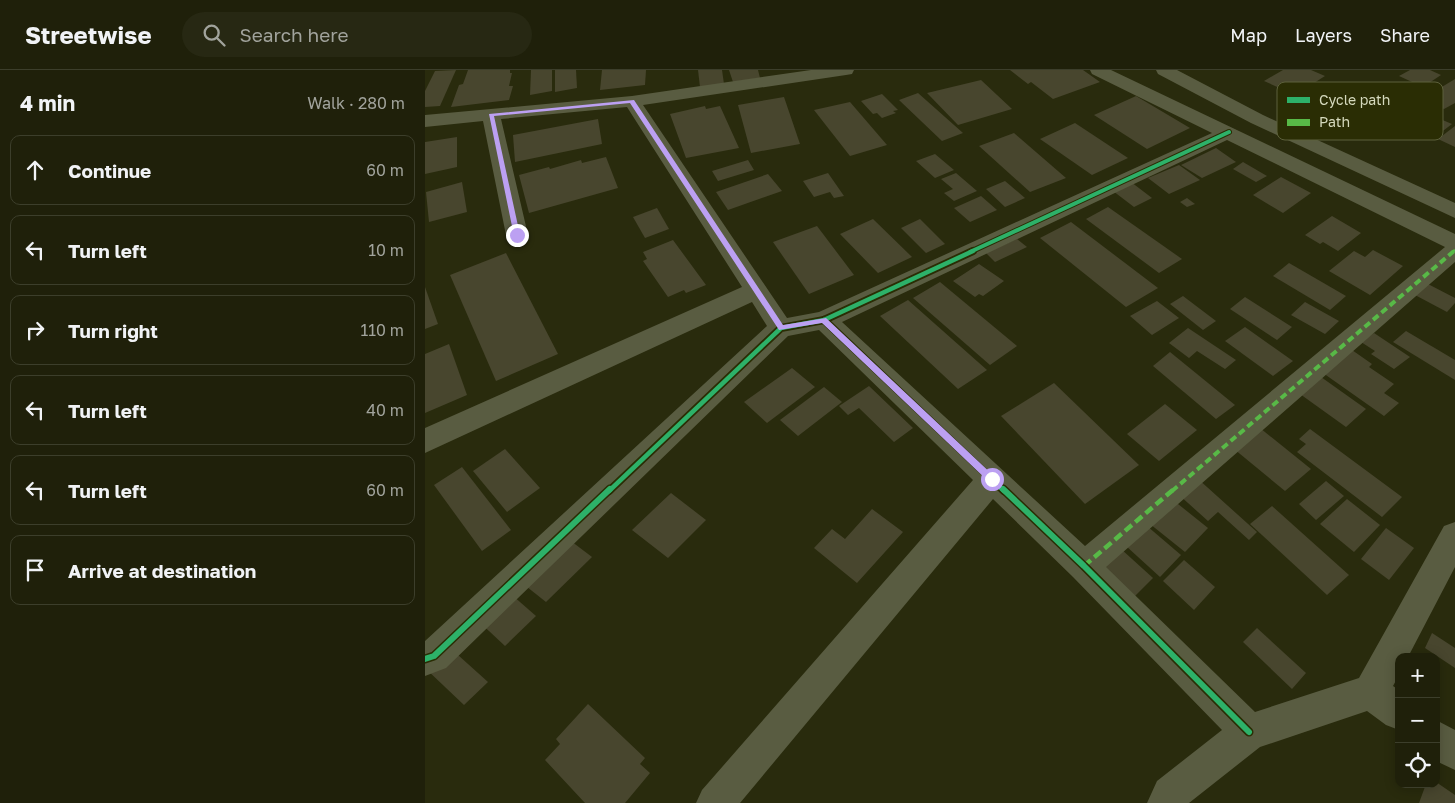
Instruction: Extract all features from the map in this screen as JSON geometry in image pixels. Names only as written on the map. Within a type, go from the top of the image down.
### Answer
[{"type":"street","points":[[425,121],[632,101],[687,85],[847,70]]},
{"type":"street","points":[[1098,70],[1455,243]]},
{"type":"street","points":[[1164,70],[1277,128]]},
{"type":"street","points":[[632,101],[781,328]]},
{"type":"street","points":[[491,115],[517,235]]},
{"type":"street","points":[[425,659],[433,656],[781,328],[823,320],[1229,132]]},
{"type":"street","points":[[1302,140],[1455,211]]},
{"type":"street","points":[[1084,566],[1455,250]]},
{"type":"street","points":[[425,441],[756,290]]},
{"type":"street","points":[[823,320],[1084,566],[1249,732]]},
{"type":"street","points":[[715,803],[992,479]]},
{"type":"street","points":[[1166,803],[1170,794],[1249,732],[1371,692],[1455,536]]},
{"type":"street","points":[[1371,692],[1395,709]]},
{"type":"street","points":[[1440,741],[1455,752]]},
{"type":"building","points":[[456,70],[440,106],[425,107],[425,91],[435,71]]},
{"type":"building","points":[[468,70],[510,70],[510,73],[512,73],[509,86],[513,86],[509,100],[451,107],[459,85],[463,84]]},
{"type":"building","points":[[531,70],[552,70],[552,91],[530,95]]},
{"type":"building","points":[[555,70],[576,70],[577,88],[555,92]]},
{"type":"building","points":[[602,70],[646,70],[645,85],[600,90]]},
{"type":"building","points":[[698,70],[722,70],[724,84],[700,87]]},
{"type":"building","points":[[729,70],[758,70],[760,78],[733,82]]},
{"type":"building","points":[[1010,70],[1083,70],[1100,82],[1053,99],[1031,82],[1028,84]]},
{"type":"building","points":[[1283,70],[1311,70],[1325,76],[1316,82],[1277,82],[1277,87],[1264,81]]},
{"type":"building","points":[[1410,70],[1430,70],[1441,75],[1430,82],[1412,82],[1399,76]]},
{"type":"building","points":[[1455,79],[1455,103],[1444,109],[1443,109],[1443,86]]},
{"type":"building","points":[[981,80],[1012,109],[958,125],[927,93]]},
{"type":"building","points":[[918,93],[963,133],[942,141],[899,100]]},
{"type":"building","points":[[882,94],[898,110],[893,111],[896,113],[882,118],[877,113],[873,114],[861,101]]},
{"type":"building","points":[[1136,96],[1190,128],[1147,149],[1094,115]]},
{"type":"building","points":[[784,97],[800,144],[751,153],[738,105]]},
{"type":"building","points":[[850,102],[887,145],[850,156],[814,110]]},
{"type":"building","points":[[705,106],[706,109],[720,106],[739,148],[686,158],[670,114]]},
{"type":"building","points":[[598,119],[602,144],[515,162],[513,135]]},
{"type":"building","points":[[1443,120],[1452,124],[1443,131]]},
{"type":"building","points":[[1075,123],[1128,158],[1092,175],[1040,139]]},
{"type":"building","points":[[1455,126],[1455,147],[1440,140],[1443,140],[1443,135]]},
{"type":"building","points":[[1014,133],[1066,178],[1030,192],[979,146]]},
{"type":"building","points":[[457,137],[457,167],[425,174],[425,142]]},
{"type":"building","points":[[1216,148],[1236,162],[1202,178],[1181,165]]},
{"type":"building","points":[[935,154],[954,170],[935,178],[916,161]]},
{"type":"building","points":[[606,157],[618,188],[529,213],[519,175],[581,160],[582,163]]},
{"type":"building","points":[[748,160],[754,170],[718,181],[712,171]]},
{"type":"building","points":[[1243,162],[1267,176],[1256,182],[1233,169]]},
{"type":"building","points":[[1179,165],[1200,180],[1169,194],[1148,178]]},
{"type":"building","points":[[828,173],[844,196],[834,198],[830,192],[814,197],[803,181]]},
{"type":"building","points":[[956,173],[977,191],[954,201],[944,193],[953,189],[941,179]]},
{"type":"building","points":[[768,174],[782,191],[728,210],[716,192]]},
{"type":"building","points":[[1281,177],[1311,193],[1283,213],[1253,195]]},
{"type":"building","points":[[1005,181],[1025,198],[1005,207],[986,189]]},
{"type":"building","points":[[462,182],[467,212],[429,222],[426,192]]},
{"type":"building","points":[[1131,182],[1152,198],[1134,207],[1113,191]]},
{"type":"building","points":[[981,196],[997,210],[970,222],[954,208]]},
{"type":"building","points":[[1187,198],[1195,204],[1187,207],[1180,202]]},
{"type":"building","points":[[1108,207],[1182,259],[1159,273],[1086,219]]},
{"type":"building","points":[[657,208],[669,229],[645,238],[633,217]]},
{"type":"building","points":[[1332,216],[1361,233],[1338,251],[1323,242],[1320,244],[1305,235]]},
{"type":"building","points":[[873,219],[912,257],[878,273],[840,234]]},
{"type":"building","points":[[920,219],[945,244],[926,253],[901,228]]},
{"type":"building","points":[[1071,222],[1158,288],[1126,307],[1040,238]]},
{"type":"building","points":[[817,226],[854,275],[809,294],[773,242]]},
{"type":"building","points":[[1017,239],[1027,247],[995,262],[986,253]]},
{"type":"building","points":[[673,240],[706,285],[686,293],[684,290],[668,297],[643,261],[647,259],[643,252]]},
{"type":"building","points":[[1373,250],[1403,266],[1370,295],[1329,271],[1354,251],[1365,257]]},
{"type":"building","points":[[506,253],[558,354],[496,381],[450,275]]},
{"type":"building","points":[[1289,263],[1346,296],[1330,310],[1273,276]]},
{"type":"building","points":[[979,264],[1004,281],[983,296],[979,294],[975,297],[953,281]]},
{"type":"building","points":[[940,282],[1017,346],[990,365],[913,298]]},
{"type":"building","points":[[1426,283],[1455,298],[1455,303],[1447,312],[1415,295]]},
{"type":"building","points":[[425,287],[438,324],[425,329]]},
{"type":"building","points":[[1183,296],[1216,321],[1203,330],[1170,304]]},
{"type":"building","points":[[1245,297],[1292,327],[1277,340],[1230,309]]},
{"type":"building","points":[[908,300],[987,370],[958,389],[880,316]]},
{"type":"building","points":[[1157,301],[1179,318],[1152,335],[1130,316]]},
{"type":"building","points":[[1305,302],[1339,321],[1325,334],[1291,315]]},
{"type":"building","points":[[1245,327],[1293,361],[1273,376],[1225,341]]},
{"type":"building","points":[[1188,328],[1236,360],[1225,369],[1197,351],[1189,358],[1169,343]]},
{"type":"building","points":[[1406,331],[1455,360],[1455,380],[1393,342]]},
{"type":"building","points":[[1374,333],[1410,357],[1394,369],[1371,354],[1375,351],[1361,342]]},
{"type":"building","points":[[449,344],[467,395],[425,413],[425,354]]},
{"type":"building","points":[[1352,350],[1372,364],[1369,367],[1394,384],[1384,393],[1399,403],[1384,416],[1323,373]]},
{"type":"building","points":[[1170,352],[1235,405],[1216,419],[1153,366]]},
{"type":"building","points":[[792,368],[815,387],[767,423],[744,402]]},
{"type":"building","points":[[1321,377],[1366,409],[1346,427],[1300,394]]},
{"type":"building","points":[[1054,383],[1139,465],[1085,504],[1001,416]]},
{"type":"building","points":[[869,386],[913,428],[894,442],[859,408],[848,415],[839,406]]},
{"type":"building","points":[[824,387],[842,402],[798,436],[780,420]]},
{"type":"building","points":[[1165,404],[1197,430],[1159,461],[1127,434]]},
{"type":"building","points":[[1260,428],[1311,469],[1285,491],[1234,449]]},
{"type":"building","points":[[1310,429],[1402,497],[1382,517],[1297,452],[1306,444],[1299,439]]},
{"type":"building","points":[[505,449],[540,488],[507,512],[473,471]]},
{"type":"building","points":[[462,467],[511,530],[482,551],[434,485]]},
{"type":"building","points":[[1197,478],[1257,532],[1249,540],[1218,512],[1208,521],[1178,494]]},
{"type":"building","points":[[1326,481],[1344,496],[1316,520],[1299,504]]},
{"type":"building","points":[[671,493],[706,520],[668,558],[632,530]]},
{"type":"building","points":[[1347,499],[1380,525],[1354,552],[1320,524]]},
{"type":"building","points":[[1173,500],[1208,528],[1185,552],[1150,524]]},
{"type":"building","points":[[1272,506],[1349,575],[1327,595],[1250,524]]},
{"type":"building","points":[[872,509],[903,532],[857,583],[814,548],[832,529],[845,539]]},
{"type":"building","points":[[1147,526],[1181,555],[1160,577],[1126,546]]},
{"type":"building","points":[[1386,528],[1414,548],[1389,580],[1361,559]]},
{"type":"building","points":[[563,535],[592,557],[546,602],[517,579]]},
{"type":"building","points":[[1121,549],[1153,578],[1133,598],[1101,568]]},
{"type":"building","points":[[1184,560],[1215,587],[1194,610],[1163,581]]},
{"type":"building","points":[[505,589],[536,616],[505,646],[474,617]]},
{"type":"building","points":[[1257,628],[1306,673],[1292,689],[1243,642]]},
{"type":"building","points":[[1432,633],[1455,648],[1455,668],[1440,658],[1440,653],[1432,653],[1425,648]]},
{"type":"building","points":[[448,646],[488,682],[464,705],[425,668]]},
{"type":"building","points":[[588,704],[645,758],[640,764],[650,773],[625,803],[585,803],[545,760],[560,744],[556,739]]},
{"type":"building","points":[[1440,785],[1455,795],[1455,803],[1419,803],[1425,788],[1440,788]]},
{"type":"marked path","points":[[491,115],[517,235]]},
{"type":"marked path","points":[[1084,566],[1455,250]]},
{"type":"cycle path","points":[[425,659],[434,656],[781,328],[824,320],[1229,132]]},
{"type":"cycle path","points":[[824,320],[1084,566],[1249,732]]},
{"type":"route","points":[[517,235],[491,115],[632,101],[781,328],[823,320],[992,479]]}]
